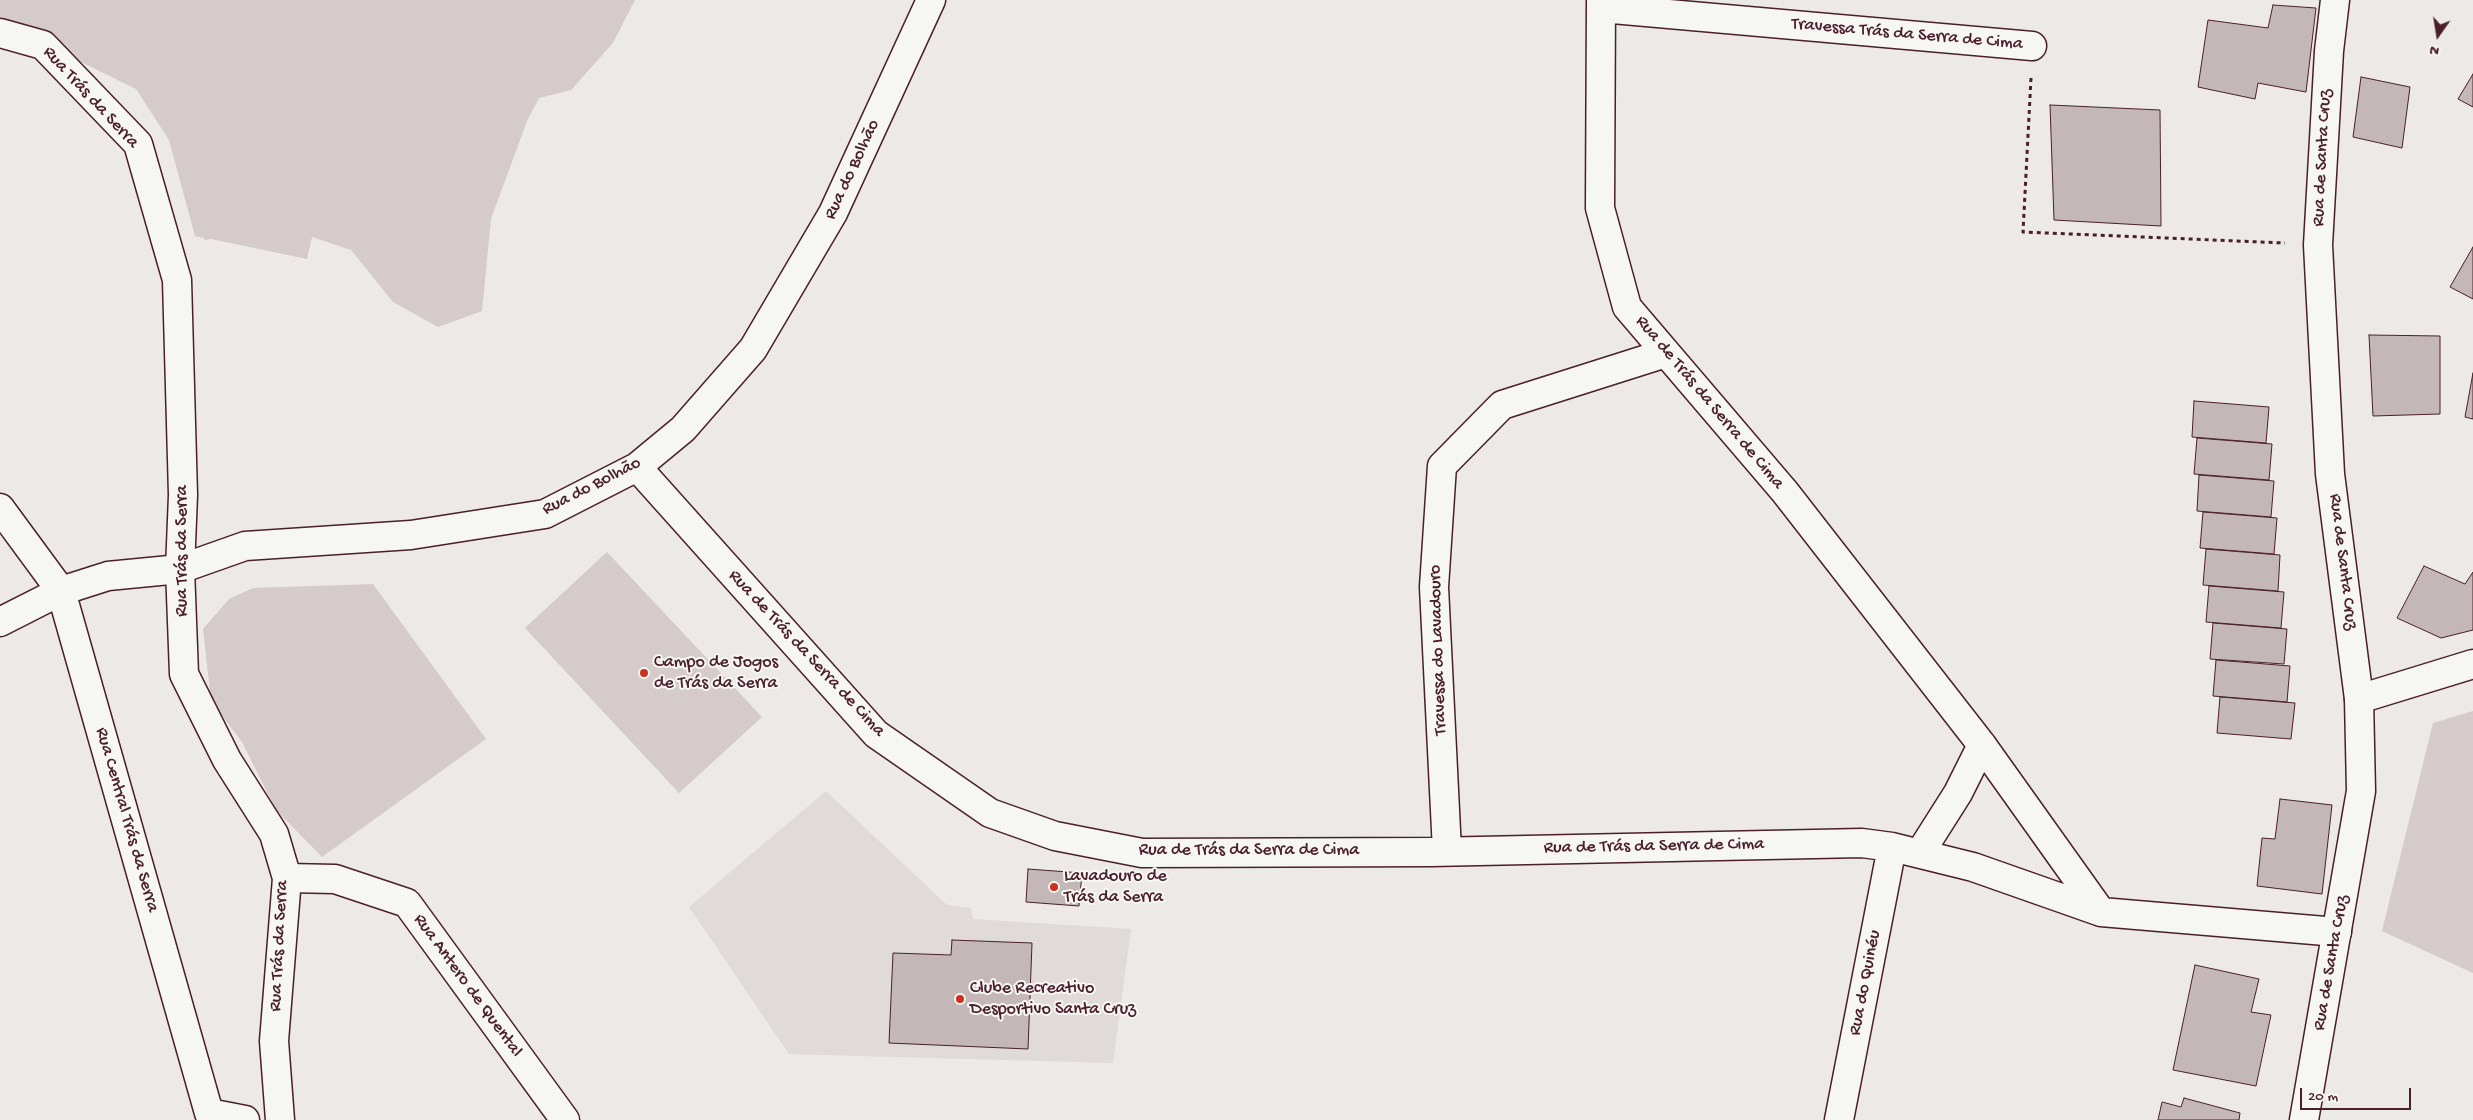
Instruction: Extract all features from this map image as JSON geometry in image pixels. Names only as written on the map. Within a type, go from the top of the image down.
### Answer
[{"type":"street","name":"Rua do Bolhão","points":[[0,622],[61,591],[108,576],[180,569],[245,546],[411,535],[545,514],[637,467],[682,428],[753,349],[834,213],[931,0]]},
{"type":"street","name":"Rua de Santa Cruz","points":[[2304,1120],[2362,792],[2360,699],[2330,474],[2318,245],[2329,52],[2335,0]]},
{"type":"street","name":"Rua de Trás da Serra de Cima","points":[[1601,4],[1600,208],[1627,307],[1784,492],[1982,745],[2101,912]]},
{"type":"street","name":"Travessa Trás da Serra de Cima","points":[[1601,4],[2032,46]]},
{"type":"street","name":"Rua Trás da Serra","points":[[0,33],[43,45],[138,144],[177,280],[183,495],[180,569],[184,674],[227,760],[274,834],[287,878],[274,1041],[280,1120]]},
{"type":"street","name":"Travessa do Lavadouro","points":[[1447,851],[1434,587],[1442,466],[1502,405],[1666,353]]},
{"type":"street","name":"Rua de Trás da Serra de Cima","points":[[637,467],[876,734],[990,813],[1055,836],[1142,853],[1447,851],[1862,843],[1920,853],[1973,867],[2101,912],[2337,932]]},
{"type":"street","name":"Rua Central Trás da Serra","points":[[0,508],[61,591],[209,1113],[245,1120]]},
{"type":"street","points":[[2360,699],[2473,664]]},
{"type":"street","points":[[1920,853],[1958,793],[1982,745]]},
{"type":"street","name":"Rua do Quinéu","points":[[1839,1120],[1892,847]]},
{"type":"street","name":"Rua Antero de Quental","points":[[287,878],[335,879],[407,903],[565,1120]]},
{"type":"path","name":"Travessa Trás da Serra de Cima","points":[[2032,46],[2023,232],[2318,245]]},
{"type":"shaded area","points":[[0,0],[635,0],[613,43],[571,90],[539,98],[527,121],[491,219],[482,311],[438,327],[393,302],[351,250],[312,237],[307,259],[211,239],[205,240],[195,236],[169,140],[136,89],[0,22]]},
{"type":"shaded area","name":"Campo de Jogos de Trás da Serra","points":[[607,552],[762,717],[679,793],[525,628]]},
{"type":"shaded area","points":[[373,584],[486,739],[322,857],[276,810],[242,742],[211,701],[203,629],[229,599],[253,588]]},
{"type":"shaded area","points":[[2473,711],[2473,973],[2382,931],[2433,723]]},
{"type":"shaded area","points":[[826,791],[947,905],[971,908],[973,919],[1131,929],[1113,1063],[789,1054],[689,907]]},
{"type":"building","points":[[2273,5],[2316,8],[2306,92],[2258,83],[2255,99],[2198,87],[2208,20],[2268,28]]},
{"type":"building","points":[[2473,74],[2473,107],[2458,99]]},
{"type":"building","points":[[2361,77],[2410,87],[2402,148],[2353,137]]},
{"type":"building","points":[[2050,105],[2160,110],[2161,226],[2054,220]]},
{"type":"building","points":[[2473,247],[2473,299],[2450,287]]},
{"type":"building","points":[[2369,335],[2440,336],[2440,414],[2373,416]]},
{"type":"building","points":[[2473,373],[2473,419],[2465,417]]},
{"type":"building","points":[[2194,401],[2269,407],[2266,443],[2192,437]]},
{"type":"building","points":[[2197,438],[2272,444],[2269,480],[2194,474]]},
{"type":"building","points":[[2199,475],[2274,481],[2271,517],[2197,511]]},
{"type":"building","points":[[2203,512],[2277,518],[2274,554],[2200,548]]},
{"type":"building","points":[[2206,549],[2280,555],[2278,591],[2203,585]]},
{"type":"building","points":[[2424,566],[2465,584],[2473,572],[2473,630],[2441,638],[2397,618]]},
{"type":"building","points":[[2209,586],[2284,592],[2281,628],[2206,622]]},
{"type":"building","points":[[2213,623],[2287,629],[2284,664],[2210,659]]},
{"type":"building","points":[[2216,660],[2290,666],[2287,702],[2213,696]]},
{"type":"building","points":[[2220,697],[2295,703],[2291,739],[2217,733]]},
{"type":"building","points":[[2280,799],[2332,805],[2322,894],[2257,886],[2262,838],[2275,839]]},
{"type":"building","name":"Lavadouro de Trás da Serra","points":[[1028,869],[1082,873],[1079,906],[1026,902]]},
{"type":"building","name":"Clube Recreativo Desportivo Santa Cruz","points":[[952,940],[1032,943],[1028,1049],[889,1043],[893,953],[951,955]]},
{"type":"building","points":[[2195,965],[2259,979],[2251,1012],[2271,1015],[2256,1086],[2173,1070]]},
{"type":"building","points":[[2184,1098],[2240,1113],[2239,1120],[2158,1120],[2162,1102],[2181,1107]]},
{"type":"place","name":"Campo de Jogos de Trás da Serra","points":[[644,673]]},
{"type":"place","name":"Lavadouro de Trás da Serra","points":[[1054,887]]},
{"type":"place","name":"Clube Recreativo Desportivo Santa Cruz","points":[[960,999]]}]
